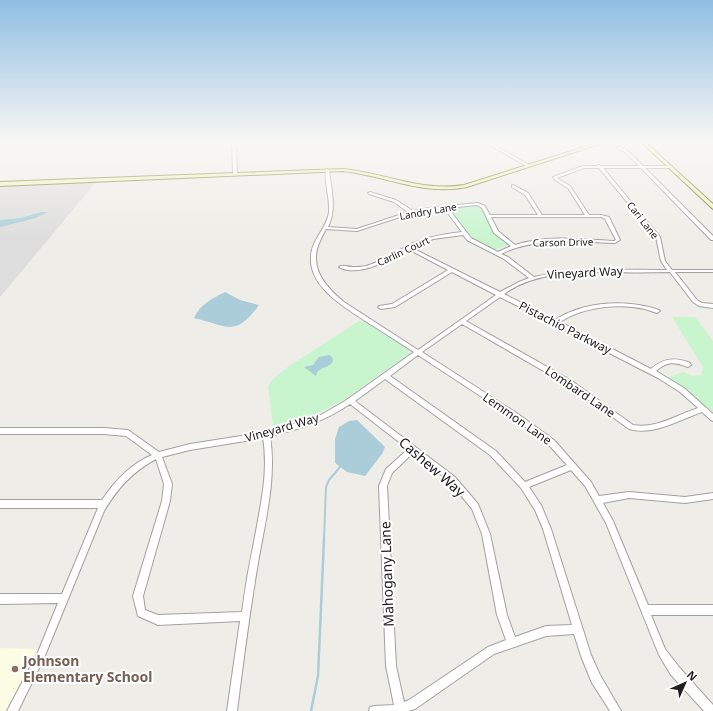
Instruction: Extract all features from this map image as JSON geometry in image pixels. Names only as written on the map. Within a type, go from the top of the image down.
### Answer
[{"type":"main road","points":[[0,184],[231,174]]},
{"type":"main road","points":[[374,174],[424,187],[444,189],[465,186],[503,174]]},
{"type":"main road","points":[[678,174],[713,207]]},
{"type":"street","name":"Lemmon Lane","points":[[327,174],[331,211],[315,246],[313,258],[314,269],[324,287],[342,303],[534,429],[551,442],[573,466],[598,500],[609,521],[662,652],[675,672],[711,711]]},
{"type":"street","points":[[563,174],[555,177],[556,179],[569,187],[588,216]]},
{"type":"street","name":"Cari Lane","points":[[606,174],[658,237],[661,257],[695,301],[701,305],[713,306]]},
{"type":"street","points":[[649,174],[713,239]]},
{"type":"street","points":[[513,186],[527,194],[540,215]]},
{"type":"street","points":[[370,193],[395,201],[411,212]]},
{"type":"street","name":"Landry Lane","points":[[324,228],[346,231],[363,229],[392,217],[411,212],[445,206],[480,205],[484,207],[496,232],[514,246]]},
{"type":"street","points":[[445,206],[472,241],[497,254],[532,278]]},
{"type":"street","points":[[489,216],[588,216]]},
{"type":"street","name":"Carson Drive","points":[[497,254],[514,246],[541,242],[617,241],[605,217],[588,216]]},
{"type":"street","name":"Carlin Court","points":[[341,267],[352,268],[378,264],[432,238],[465,233]]},
{"type":"street","name":"Pistachio Parkway","points":[[409,248],[652,372],[682,390],[713,418]]},
{"type":"street","points":[[381,307],[393,306],[452,270]]},
{"type":"street","name":"Vineyard Way","points":[[12,711],[40,655],[104,504],[112,491],[123,478],[141,464],[158,455],[181,449],[266,434],[319,419],[351,401],[500,295],[514,286],[532,278],[579,271],[713,271]]},
{"type":"street","points":[[555,323],[571,312],[592,307],[644,307],[657,311]]},
{"type":"street","name":"Lombard Lane","points":[[462,322],[574,385],[631,427],[652,428],[704,409]]},
{"type":"street","points":[[652,372],[660,364],[667,361],[678,361],[688,365]]},
{"type":"street","points":[[386,376],[488,449],[508,467],[524,486],[538,508],[547,529],[576,629],[590,667],[616,711]]},
{"type":"street","name":"Cashew Way","points":[[351,401],[459,487],[479,515],[486,534],[504,623],[512,642]]},
{"type":"street","points":[[0,431],[104,431],[128,433],[158,455],[168,484],[166,501],[138,596],[141,613],[158,620],[245,616]]},
{"type":"street","points":[[232,711],[245,616],[268,474],[269,447],[266,434]]},
{"type":"street","name":"Mahogany Lane","points":[[400,709],[391,666],[383,486],[388,471],[413,449]]},
{"type":"street","points":[[524,486],[573,466]]},
{"type":"street","points":[[598,500],[629,495],[685,500],[713,496]]},
{"type":"street","points":[[0,504],[104,504]]},
{"type":"street","points":[[0,598],[64,598]]},
{"type":"street","points":[[645,610],[713,610]]},
{"type":"street","points":[[374,711],[400,709],[422,698],[484,654],[512,642],[546,631],[576,629]]},
{"type":"shaded area","points":[[97,181],[0,297],[0,186]]},
{"type":"shaded area","name":"Johnson Elementary School","points":[[0,648],[40,649],[9,711],[0,711]]},
{"type":"green space","points":[[478,205],[483,208],[491,228],[508,245],[495,250],[473,238],[448,208]]},
{"type":"green space","points":[[672,317],[695,317],[713,341],[713,412],[669,377],[683,372],[691,376],[701,375],[703,367]]},
{"type":"green space","points":[[359,321],[365,321],[408,349],[410,353],[342,401],[308,418],[277,428],[273,426],[268,386],[273,379],[289,366]]},
{"type":"water","points":[[41,212],[48,212],[36,218],[0,227],[0,220],[21,218]]},
{"type":"water","points":[[225,292],[240,300],[259,305],[251,316],[236,326],[222,326],[194,318],[203,305]]},
{"type":"water","points":[[329,355],[332,357],[333,361],[331,364],[321,369],[316,376],[304,367],[313,365],[319,357]]},
{"type":"water","points":[[357,420],[385,447],[382,454],[365,476],[347,472],[335,463],[335,439],[339,427],[349,421]]},
{"type":"waterway","points":[[324,540],[326,487],[329,480],[340,467]]},
{"type":"waterway","points":[[311,711],[318,676],[324,539]]},
{"type":"place","name":"Johnson Elementary School","points":[[15,669]]}]
